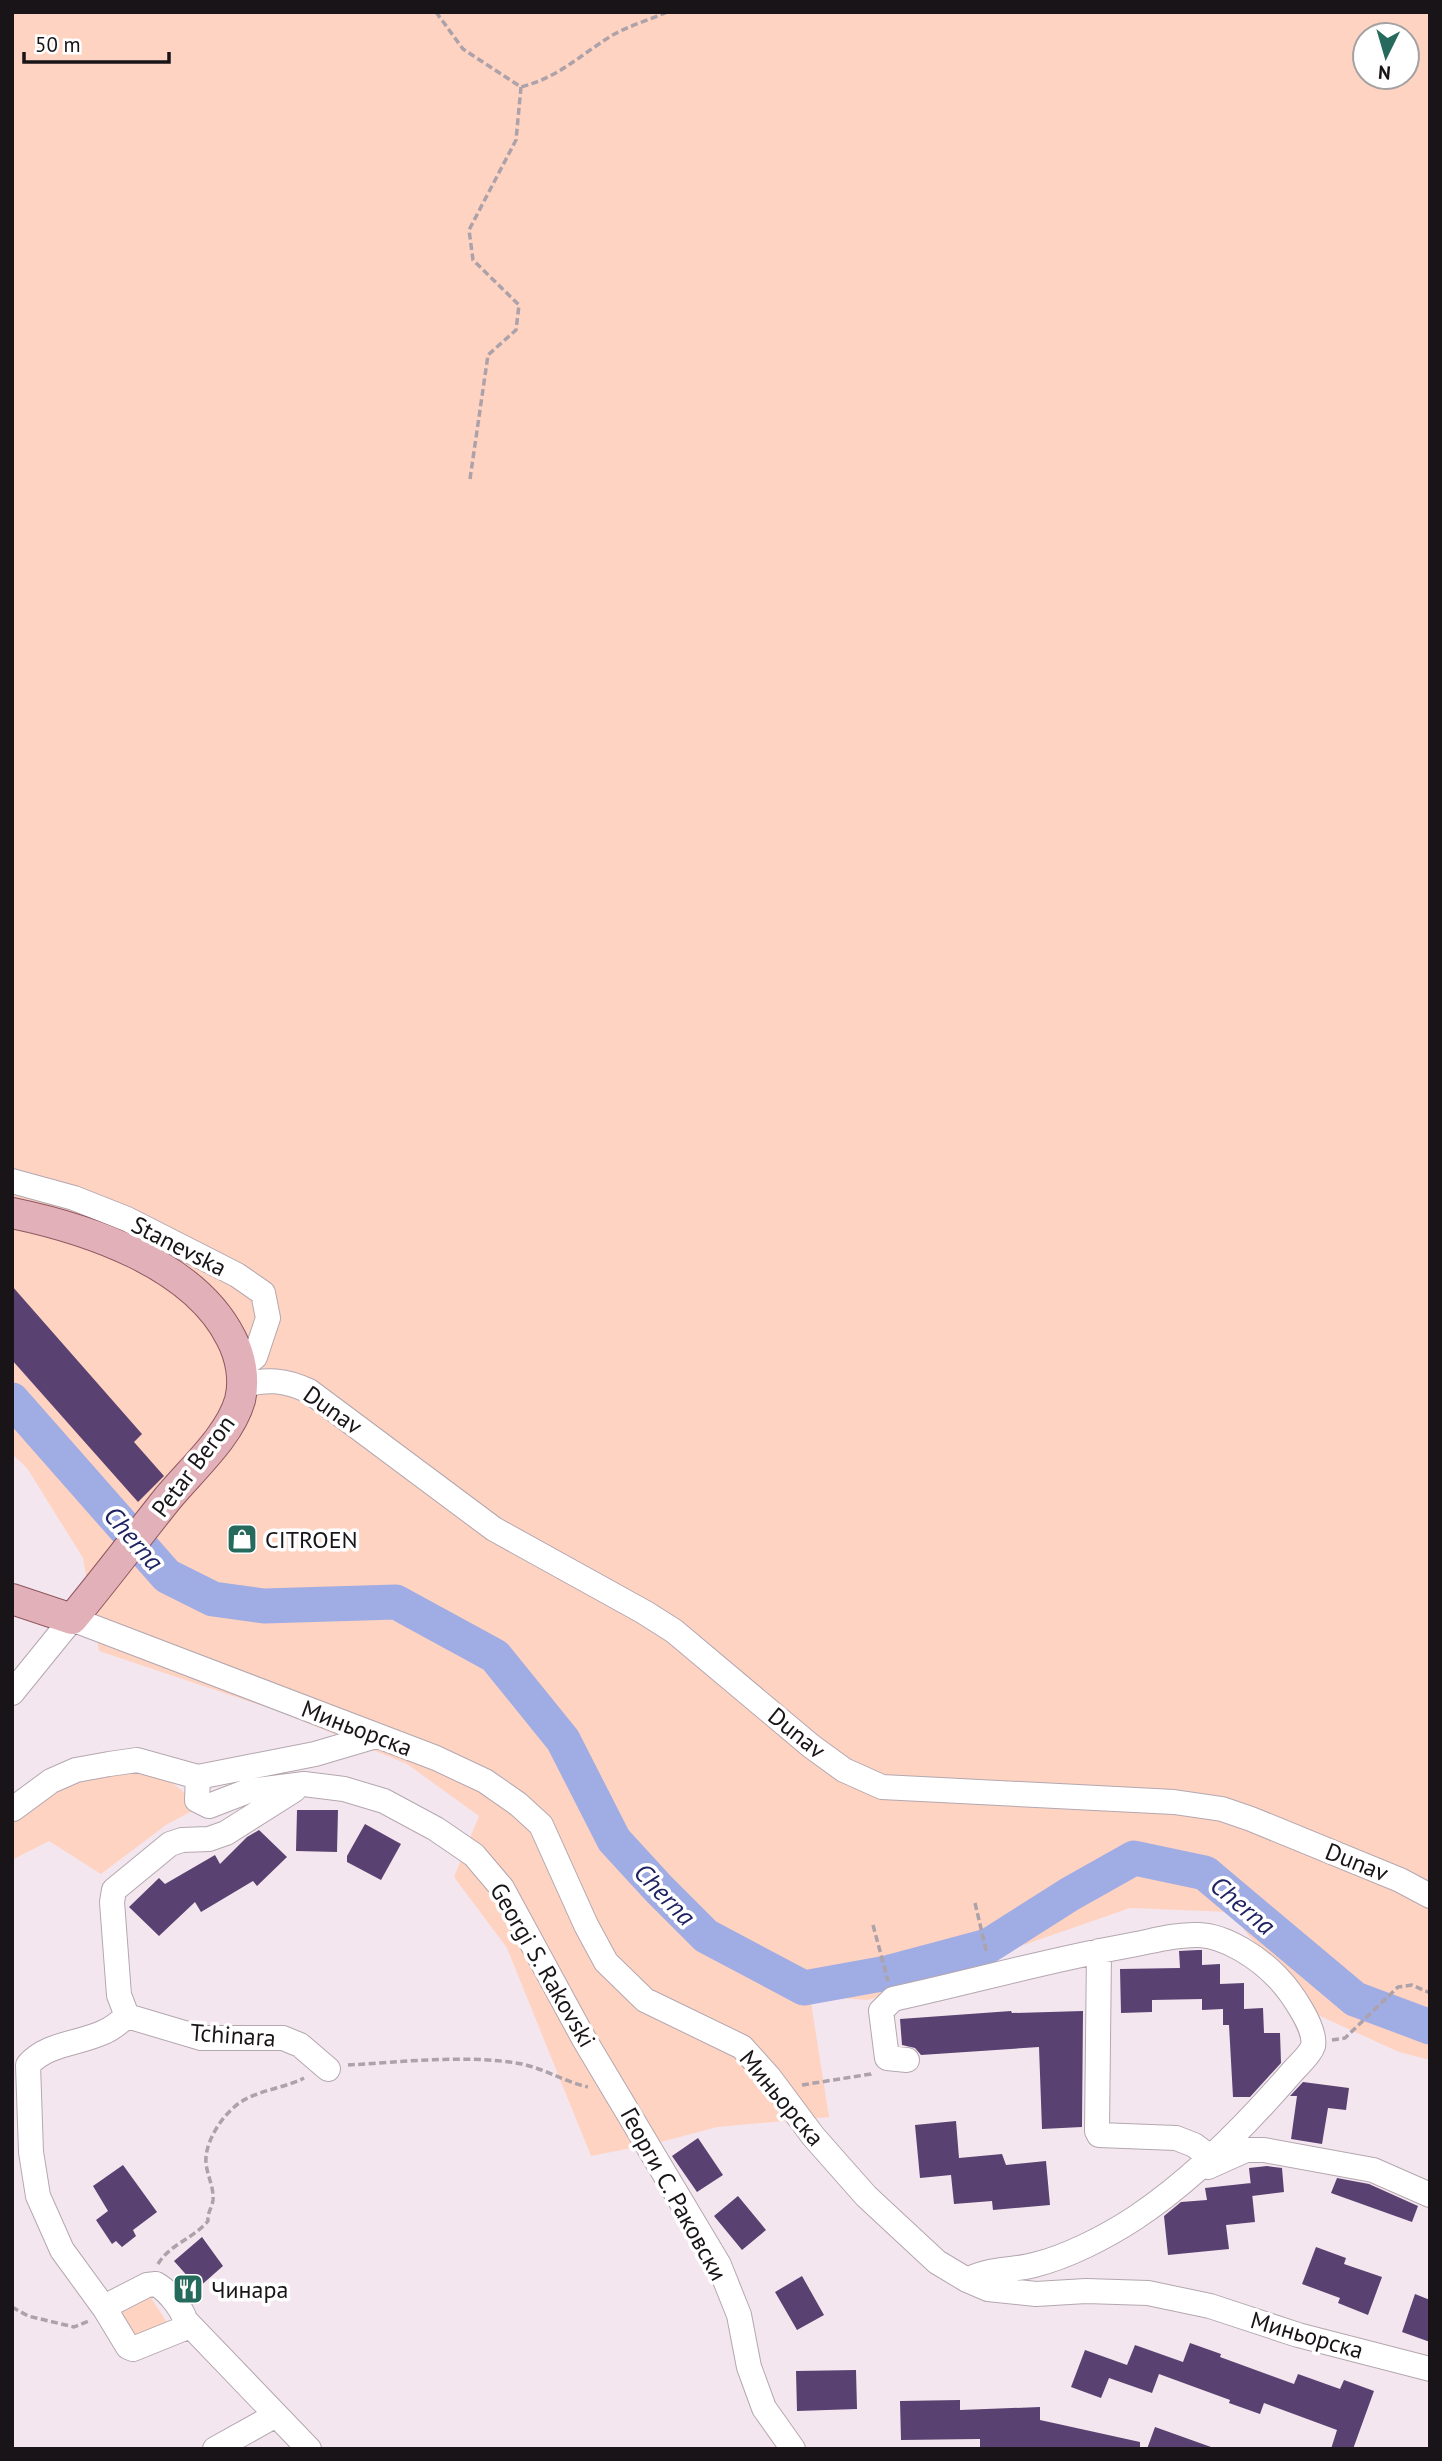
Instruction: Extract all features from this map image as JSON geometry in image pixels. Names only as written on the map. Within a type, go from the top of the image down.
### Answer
[{"type":"main road","points":[[12,1213],[90,1235],[160,1267],[186,1284],[225,1325],[235,1346],[241,1376]]},
{"type":"main road","name":"Petar Beron","points":[[72,1619],[225,1431],[240,1400],[241,1376]]},
{"type":"main road","points":[[12,1599],[72,1619]]},
{"type":"street","name":"Stanevska","points":[[12,1181],[74,1198],[127,1219],[237,1275],[263,1293],[268,1318],[255,1357],[241,1376]]},
{"type":"street","name":"Dunav","points":[[241,1376],[293,1383],[309,1391],[494,1529],[674,1631],[811,1746],[844,1770],[882,1787],[1174,1802],[1222,1809],[1388,1875],[1430,1896]]},
{"type":"street","points":[[12,1693],[72,1619]]},
{"type":"street","name":"Миньорска","points":[[72,1619],[436,1758],[485,1781],[518,1804],[541,1825],[586,1925],[606,1962],[645,2000],[742,2047],[769,2077],[813,2136],[866,2196],[937,2262],[967,2280],[988,2289],[1009,2292],[1148,2293],[1210,2306],[1298,2335],[1430,2369]]},
{"type":"street","points":[[13,1809],[51,1781],[76,1770],[137,1760],[198,1777],[314,1754],[376,1735]]},
{"type":"street","name":"Georgi S. Rakovski","points":[[198,1777],[197,1800],[209,1806],[248,1791],[304,1784],[344,1789],[384,1801],[436,1829],[474,1855],[502,1888],[584,2039],[618,2092]]},
{"type":"street","points":[[187,2322],[185,2328],[133,2349],[128,2347],[106,2309],[62,2250],[38,2196],[31,2152],[28,2065],[51,2048],[104,2032],[127,2017],[119,1995],[112,1902],[114,1890],[170,1844],[181,1840],[209,1839],[226,1833],[304,1784]]},
{"type":"street","points":[[897,2059],[881,2011],[893,2000],[1160,1938],[1202,1935],[1226,1942],[1268,1968],[1296,2000],[1313,2038],[1312,2050],[1274,2093],[1165,2197],[1131,2221],[1062,2257],[1031,2266],[987,2272],[967,2280]]},
{"type":"street","points":[[1100,1951],[1099,2135],[1176,2138],[1194,2145],[1209,2156]]},
{"type":"street","name":"Tchinara","points":[[127,2017],[201,2038],[283,2038],[300,2045],[328,2069]]},
{"type":"street","name":"Георги С. Раковски","points":[[618,2092],[646,2146],[719,2264],[739,2315],[749,2368],[764,2408],[793,2449]]},
{"type":"street","points":[[1188,2175],[1246,2150],[1264,2150],[1373,2170],[1430,2195]]},
{"type":"street","points":[[106,2309],[108,2305],[147,2285],[156,2284],[162,2287],[187,2322],[309,2449]]},
{"type":"street","points":[[215,2449],[276,2415]]},
{"type":"path","points":[[436,12],[463,49],[521,88],[542,82],[567,68],[613,35],[667,12]]},
{"type":"path","points":[[471,479],[488,355],[516,330],[519,305],[473,260],[469,230],[516,140],[521,88]]},
{"type":"path","points":[[975,1903],[993,1977]]},
{"type":"path","points":[[873,1925],[893,2000]]},
{"type":"path","points":[[1345,2038],[1398,1987],[1412,1985],[1430,1993]]},
{"type":"path","points":[[769,2077],[786,2087],[833,2081],[871,2074],[897,2059]]},
{"type":"path","points":[[156,2284],[155,2275],[159,2261],[208,2221],[207,2213],[213,2203],[210,2175],[206,2165],[212,2136],[228,2111],[244,2099],[263,2091],[344,2065],[430,2061],[519,2063],[582,2085],[618,2092]]},
{"type":"path","points":[[12,2307],[28,2316],[74,2327]]},
{"type":"shaded area","points":[[12,12],[1430,12],[1430,2060],[1399,2052],[1309,2011],[1230,1912],[1130,1908],[948,1975],[868,2000],[810,1996],[829,2117],[717,2127],[657,2143],[591,2156],[507,1948],[454,1877],[479,1816],[407,1764],[278,1711],[99,1651],[83,1558],[27,1468],[12,1454]]},
{"type":"shaded area","points":[[141,1769],[170,1781],[201,1806],[166,1825],[101,1874],[49,1841],[12,1860],[12,1804],[42,1782]]},
{"type":"shaded area","points":[[149,2295],[170,2327],[129,2342],[111,2310]]},
{"type":"building","points":[[12,1286],[142,1434],[134,1442],[164,1476],[138,1502],[12,1360]]},
{"type":"building","points":[[297,1810],[338,1810],[337,1852],[296,1851]]},
{"type":"building","points":[[365,1824],[401,1844],[381,1880],[347,1862],[347,1856]]},
{"type":"building","points":[[259,1830],[287,1857],[257,1886],[253,1881],[201,1912],[195,1902],[159,1936],[129,1907],[159,1878],[165,1884],[215,1855],[220,1864],[247,1837]]},
{"type":"building","points":[[1202,1950],[1202,1965],[1220,1964],[1220,1984],[1244,1983],[1244,2009],[1263,2008],[1264,2033],[1280,2033],[1281,2063],[1250,2097],[1233,2097],[1229,2025],[1223,2025],[1223,2009],[1202,2010],[1202,1999],[1152,2000],[1152,2012],[1121,2013],[1120,1969],[1180,1968],[1179,1951]]},
{"type":"building","points":[[1011,2011],[1083,2011],[1082,2127],[1042,2129],[1039,2047],[921,2055],[915,2048],[902,2045],[900,2019]]},
{"type":"building","points":[[1303,2082],[1349,2088],[1346,2110],[1328,2108],[1322,2144],[1291,2139],[1297,2096],[1290,2096]]},
{"type":"building","points":[[956,2121],[959,2158],[1002,2154],[1006,2165],[1046,2161],[1050,2205],[993,2210],[992,2201],[954,2204],[951,2175],[920,2178],[915,2125]]},
{"type":"building","points":[[698,2138],[723,2175],[697,2192],[672,2156]]},
{"type":"building","points":[[123,2165],[157,2212],[133,2230],[136,2236],[122,2247],[116,2241],[112,2244],[96,2220],[108,2211],[93,2186]]},
{"type":"building","points":[[1249,2168],[1282,2168],[1284,2192],[1252,2196]]},
{"type":"building","points":[[1337,2178],[1369,2184],[1418,2206],[1412,2222],[1331,2193]]},
{"type":"building","points":[[1251,2183],[1255,2222],[1226,2225],[1229,2249],[1168,2255],[1164,2216],[1181,2202],[1207,2200],[1205,2188]]},
{"type":"building","points":[[738,2196],[766,2230],[742,2250],[714,2216]]},
{"type":"building","points":[[202,2237],[223,2266],[198,2288],[174,2261]]},
{"type":"building","points":[[1316,2247],[1346,2258],[1344,2264],[1382,2277],[1368,2315],[1338,2303],[1340,2298],[1302,2284]]},
{"type":"building","points":[[802,2276],[824,2315],[797,2330],[775,2292]]},
{"type":"building","points":[[1415,2294],[1430,2300],[1430,2342],[1402,2332]]},
{"type":"building","points":[[1190,2343],[1294,2384],[1298,2374],[1340,2389],[1344,2380],[1374,2391],[1353,2449],[1331,2449],[1337,2430],[1264,2403],[1260,2414],[1159,2374],[1152,2393],[1109,2378],[1101,2398],[1071,2387],[1085,2350],[1127,2365],[1135,2345],[1183,2362]]},
{"type":"building","points":[[856,2370],[857,2409],[797,2411],[796,2371]]},
{"type":"building","points":[[960,2400],[960,2410],[1040,2407],[1040,2420],[1140,2442],[1140,2449],[980,2448],[980,2439],[901,2440],[900,2401]]},
{"type":"building","points":[[1155,2427],[1211,2447],[1147,2449]]},
{"type":"waterway","name":"Cherna","points":[[12,1400],[167,1576],[213,1599],[264,1606],[396,1602],[495,1656],[563,1740],[614,1840],[659,1889],[706,1936],[804,1988],[887,1973],[988,1946],[1070,1894],[1134,1858],[1205,1873],[1355,1999],[1430,2027]]},
{"type":"place","name":"CITROEN","points":[[242,1539]]},
{"type":"place","name":"Чинара","points":[[188,2289]]}]
